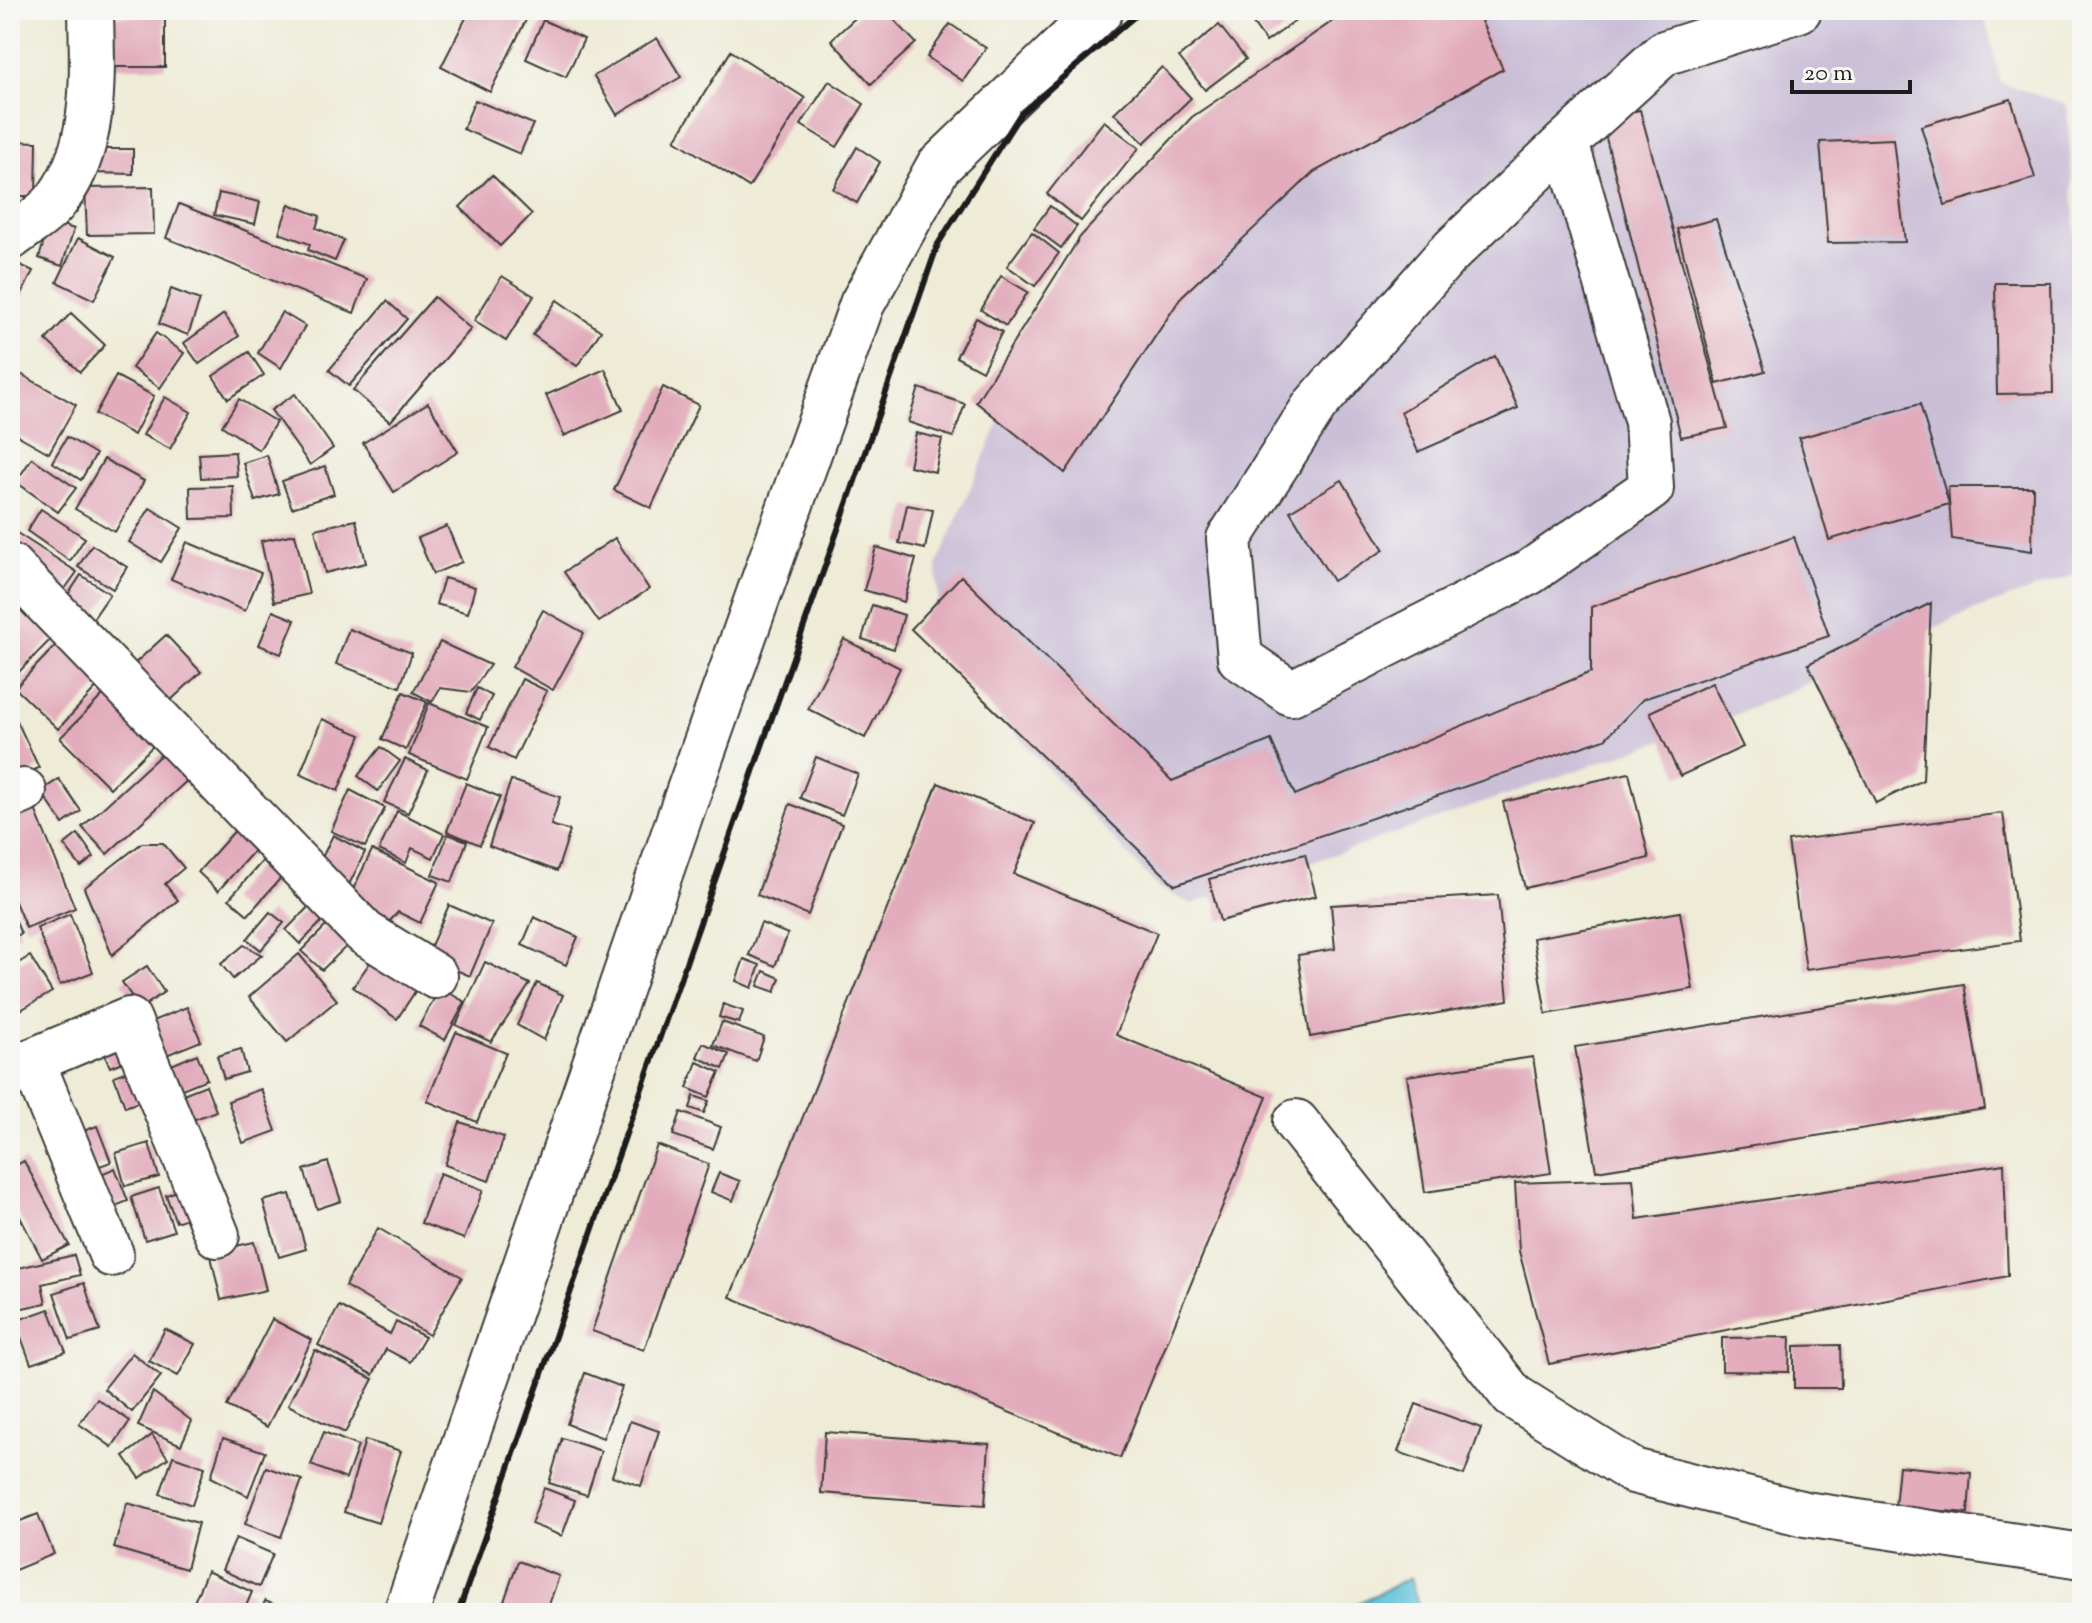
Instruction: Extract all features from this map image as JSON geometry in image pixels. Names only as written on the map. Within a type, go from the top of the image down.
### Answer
[{"type":"street","points":[[10,238],[58,200],[79,158],[92,102],[91,10]]},
{"type":"street","points":[[406,1613],[682,810],[862,304],[938,167],[1101,10]]},
{"type":"street","points":[[1566,142],[1647,422],[1651,488],[1530,572],[1291,693],[1240,658],[1229,539],[1315,405],[1446,256],[1566,142],[1664,53],[1799,10]]},
{"type":"street","points":[[10,566],[365,933],[435,976]]},
{"type":"street","points":[[111,1254],[21,1065],[129,1020],[217,1235]]},
{"type":"street","points":[[1296,1122],[1513,1396],[1633,1471],[1805,1514],[2082,1556]]},
{"type":"shaded area","points":[[1396,10],[1983,10],[2001,83],[2067,105],[2082,342],[2082,572],[1975,610],[1730,717],[1192,904],[1159,888],[940,653],[937,565],[1016,383]]},
{"type":"water","points":[[1410,1578],[1421,1613],[1338,1613]]},
{"type":"building","points":[[470,10],[512,10],[527,18],[490,92],[441,67]]},
{"type":"building","points":[[864,10],[885,10],[916,43],[871,84],[831,40]]},
{"type":"building","points":[[1243,10],[1307,10],[1308,12],[1266,42]]},
{"type":"building","points":[[1349,10],[1476,10],[1503,69],[1314,172],[1182,296],[1065,473],[976,402],[1080,237],[1192,117]]},
{"type":"building","points":[[105,16],[165,16],[165,67],[105,67]]},
{"type":"building","points":[[543,20],[584,39],[566,77],[526,59]]},
{"type":"building","points":[[950,24],[986,48],[963,81],[927,57]]},
{"type":"building","points":[[1219,25],[1246,59],[1205,90],[1179,57]]},
{"type":"building","points":[[657,38],[681,77],[617,115],[594,76]]},
{"type":"building","points":[[731,51],[805,98],[749,187],[675,140]]},
{"type":"building","points":[[1162,67],[1191,98],[1144,143],[1114,113]]},
{"type":"building","points":[[829,81],[864,104],[837,147],[801,125]]},
{"type":"building","points":[[2011,99],[2035,178],[1945,205],[1921,126]]},
{"type":"building","points":[[475,100],[533,124],[520,154],[463,129]]},
{"type":"building","points":[[1640,110],[1727,428],[1681,437],[1601,118]]},
{"type":"building","points":[[1104,121],[1139,148],[1081,221],[1047,194]]},
{"type":"building","points":[[1893,139],[1905,242],[1828,243],[1820,142]]},
{"type":"building","points":[[10,141],[37,142],[36,196],[10,196]]},
{"type":"building","points":[[857,147],[880,162],[857,203],[833,189]]},
{"type":"building","points":[[96,149],[133,149],[133,174],[95,173]]},
{"type":"building","points":[[492,175],[532,214],[500,246],[460,207]]},
{"type":"building","points":[[153,187],[154,234],[87,235],[85,188]]},
{"type":"building","points":[[219,193],[260,202],[255,224],[214,215]]},
{"type":"building","points":[[179,204],[367,279],[354,313],[166,238]]},
{"type":"building","points":[[289,204],[320,216],[316,228],[344,240],[335,261],[308,250],[310,244],[279,233]]},
{"type":"building","points":[[1050,206],[1077,226],[1061,248],[1034,228]]},
{"type":"building","points":[[1716,219],[1765,371],[1717,384],[1677,229]]},
{"type":"building","points":[[50,221],[74,229],[62,266],[39,258]]},
{"type":"building","points":[[1032,232],[1059,253],[1035,286],[1007,266]]},
{"type":"building","points":[[78,238],[115,257],[94,300],[57,282]]},
{"type":"building","points":[[10,260],[33,271],[17,304],[10,301]]},
{"type":"building","points":[[502,276],[534,296],[506,341],[474,321]]},
{"type":"building","points":[[1001,276],[1028,292],[1006,326],[981,310]]},
{"type":"building","points":[[1995,283],[2051,283],[2053,393],[1997,394]]},
{"type":"building","points":[[171,289],[200,300],[188,335],[159,324]]},
{"type":"building","points":[[434,297],[471,329],[390,422],[353,390]]},
{"type":"building","points":[[557,300],[601,331],[577,366],[533,335]]},
{"type":"building","points":[[387,301],[407,319],[349,386],[329,370]]},
{"type":"building","points":[[282,312],[305,326],[281,368],[258,353]]},
{"type":"building","points":[[71,313],[105,345],[80,372],[46,340]]},
{"type":"building","points":[[224,314],[239,336],[199,364],[184,343]]},
{"type":"building","points":[[976,318],[1002,332],[982,371],[956,357]]},
{"type":"building","points":[[156,333],[184,353],[160,388],[132,368]]},
{"type":"building","points":[[249,352],[264,375],[228,399],[213,376]]},
{"type":"building","points":[[1495,356],[1518,408],[1418,452],[1401,412]]},
{"type":"building","points":[[10,368],[76,405],[49,453],[10,431]]},
{"type":"building","points":[[605,369],[623,410],[564,436],[546,395]]},
{"type":"building","points":[[116,376],[154,396],[134,435],[95,414]]},
{"type":"building","points":[[663,387],[699,405],[651,508],[614,490]]},
{"type":"building","points":[[919,388],[965,404],[953,437],[908,422]]},
{"type":"building","points":[[295,394],[333,448],[310,465],[271,410]]},
{"type":"building","points":[[165,397],[191,412],[170,449],[143,435]]},
{"type":"building","points":[[239,399],[276,422],[259,450],[222,426]]},
{"type":"building","points":[[428,403],[458,452],[394,492],[363,443]]},
{"type":"building","points":[[1920,404],[1949,504],[1829,540],[1799,438]]},
{"type":"building","points":[[916,433],[942,439],[935,472],[909,466]]},
{"type":"building","points":[[67,437],[96,454],[81,480],[52,462]]},
{"type":"building","points":[[235,452],[237,476],[201,478],[199,454]]},
{"type":"building","points":[[267,455],[279,494],[255,501],[243,463]]},
{"type":"building","points":[[32,458],[76,488],[58,512],[16,482]]},
{"type":"building","points":[[104,459],[144,481],[115,532],[75,509]]},
{"type":"building","points":[[325,466],[334,494],[292,508],[282,481]]},
{"type":"building","points":[[1342,480],[1384,550],[1333,581],[1290,511]]},
{"type":"building","points":[[233,486],[234,518],[191,519],[190,487]]},
{"type":"building","points":[[1948,487],[2033,487],[2032,551],[1952,539]]},
{"type":"building","points":[[907,505],[933,510],[925,549],[899,543]]},
{"type":"building","points":[[150,508],[182,528],[161,562],[129,542]]},
{"type":"building","points":[[41,509],[85,538],[70,561],[27,531]]},
{"type":"building","points":[[356,520],[366,563],[325,573],[315,529]]},
{"type":"building","points":[[447,526],[462,562],[433,574],[418,538]]},
{"type":"building","points":[[17,533],[77,572],[62,593],[10,559],[10,544]]},
{"type":"building","points":[[295,534],[309,594],[274,602],[261,541]]},
{"type":"building","points":[[1794,537],[1829,636],[1643,699],[1605,739],[1175,885],[911,629],[961,576],[1172,781],[1271,740],[1295,795],[1591,672],[1591,607]]},
{"type":"building","points":[[615,538],[649,589],[599,622],[564,572]]},
{"type":"building","points":[[187,542],[261,573],[245,611],[171,579]]},
{"type":"building","points":[[92,545],[127,567],[113,589],[78,567]]},
{"type":"building","points":[[876,547],[916,559],[904,602],[864,590]]},
{"type":"building","points":[[81,575],[110,594],[92,620],[64,601]]},
{"type":"building","points":[[444,578],[475,587],[468,613],[436,604]]},
{"type":"building","points":[[10,593],[54,636],[10,681]]},
{"type":"building","points":[[1931,603],[1923,780],[1876,803],[1808,664]]},
{"type":"building","points":[[872,605],[904,615],[894,649],[862,639]]},
{"type":"building","points":[[543,610],[584,633],[553,690],[512,667]]},
{"type":"building","points":[[273,611],[295,620],[281,654],[259,645]]},
{"type":"building","points":[[349,629],[412,653],[400,687],[336,664]]},
{"type":"building","points":[[166,635],[201,672],[169,702],[133,665]]},
{"type":"building","points":[[844,639],[900,668],[865,738],[808,709]]},
{"type":"building","points":[[59,642],[101,683],[58,729],[15,688]]},
{"type":"building","points":[[440,642],[490,665],[471,692],[440,688],[432,702],[413,692]]},
{"type":"building","points":[[522,679],[547,691],[514,760],[489,747]]},
{"type":"building","points":[[1712,683],[1743,747],[1680,776],[1650,712]]},
{"type":"building","points":[[477,688],[492,696],[480,720],[466,713]]},
{"type":"building","points":[[108,690],[158,741],[110,788],[60,738]]},
{"type":"building","points":[[403,692],[427,702],[406,750],[382,739]]},
{"type":"building","points":[[429,703],[488,727],[467,779],[409,755]]},
{"type":"building","points":[[10,706],[39,768],[10,781]]},
{"type":"building","points":[[322,719],[361,735],[338,791],[300,774]]},
{"type":"building","points":[[381,747],[400,761],[378,791],[358,776]]},
{"type":"building","points":[[166,750],[191,777],[107,854],[82,827]]},
{"type":"building","points":[[816,757],[858,774],[842,815],[800,798]]},
{"type":"building","points":[[405,759],[428,770],[408,813],[384,802]]},
{"type":"building","points":[[1629,773],[1649,858],[1525,888],[1503,802]]},
{"type":"building","points":[[59,779],[81,811],[63,824],[41,791]]},
{"type":"building","points":[[511,780],[560,797],[551,825],[570,831],[557,871],[489,846]]},
{"type":"building","points":[[466,783],[500,797],[480,845],[447,831]]},
{"type":"building","points":[[938,783],[1035,823],[1014,874],[1157,933],[1116,1035],[1267,1097],[1120,1458],[730,1297]]},
{"type":"building","points":[[350,790],[385,808],[365,847],[331,831]]},
{"type":"building","points":[[33,804],[75,908],[26,928],[10,890],[10,814]]},
{"type":"building","points":[[790,804],[842,824],[808,915],[757,895]]},
{"type":"building","points":[[397,811],[444,834],[433,858],[412,848],[406,863],[379,850]]},
{"type":"building","points":[[2003,813],[2020,941],[1806,970],[1788,841]]},
{"type":"building","points":[[239,826],[260,844],[218,891],[198,872]]},
{"type":"building","points":[[78,834],[94,857],[81,867],[64,845]]},
{"type":"building","points":[[448,834],[467,841],[452,882],[432,875]]},
{"type":"building","points":[[333,835],[365,852],[342,899],[314,874]]},
{"type":"building","points":[[142,843],[163,843],[184,868],[165,884],[178,900],[112,955],[84,888]]},
{"type":"building","points":[[274,848],[293,864],[248,915],[229,899]]},
{"type":"building","points":[[372,850],[439,882],[420,923],[398,912],[381,931],[347,902]]},
{"type":"building","points":[[1305,854],[1316,896],[1220,921],[1209,879]]},
{"type":"building","points":[[1498,895],[1508,1000],[1310,1037],[1298,955],[1335,949],[1331,905]]},
{"type":"building","points":[[317,898],[332,911],[300,944],[286,930]]},
{"type":"building","points":[[449,905],[492,924],[470,976],[426,957]]},
{"type":"building","points":[[10,907],[21,934],[10,938]]},
{"type":"building","points":[[270,912],[284,923],[261,950],[247,939]]},
{"type":"building","points":[[1680,912],[1693,989],[1546,1014],[1533,938]]},
{"type":"building","points":[[70,914],[93,972],[60,985],[37,928]]},
{"type":"building","points":[[337,915],[357,936],[322,970],[301,951]]},
{"type":"building","points":[[534,917],[578,937],[566,965],[522,945]]},
{"type":"building","points":[[761,923],[788,934],[775,966],[749,955]]},
{"type":"building","points":[[244,945],[262,955],[233,979],[221,964]]},
{"type":"building","points":[[380,948],[424,978],[397,1019],[353,987]]},
{"type":"building","points":[[299,954],[337,1000],[287,1042],[249,997]]},
{"type":"building","points":[[30,956],[52,992],[10,1016],[10,968]]},
{"type":"building","points":[[744,959],[760,965],[752,988],[736,981]]},
{"type":"building","points":[[485,962],[530,984],[491,1042],[456,1025]]},
{"type":"building","points":[[147,966],[164,992],[140,1009],[122,982]]},
{"type":"building","points":[[764,971],[780,978],[775,992],[758,986]]},
{"type":"building","points":[[537,983],[563,995],[544,1040],[517,1025]]},
{"type":"building","points":[[1964,984],[1985,1109],[1596,1171],[1575,1047]]},
{"type":"building","points":[[440,988],[465,1002],[445,1040],[419,1026]]},
{"type":"building","points":[[723,1004],[743,1011],[739,1023],[719,1017]]},
{"type":"building","points":[[187,1007],[201,1041],[154,1060],[140,1026]]},
{"type":"building","points":[[722,1022],[764,1037],[756,1061],[713,1045]]},
{"type":"building","points":[[456,1032],[506,1053],[477,1122],[427,1101]]},
{"type":"building","points":[[125,1034],[134,1058],[110,1067],[100,1043]]},
{"type":"building","points":[[703,1043],[729,1054],[723,1069],[697,1057]]},
{"type":"building","points":[[241,1049],[247,1072],[224,1079],[217,1056]]},
{"type":"building","points":[[197,1054],[207,1079],[172,1093],[162,1069]]},
{"type":"building","points":[[1533,1057],[1551,1173],[1425,1192],[1407,1076]]},
{"type":"building","points":[[697,1062],[720,1072],[709,1097],[687,1088]]},
{"type":"building","points":[[138,1067],[150,1098],[125,1107],[114,1076]]},
{"type":"building","points":[[206,1085],[216,1111],[180,1125],[170,1099]]},
{"type":"building","points":[[261,1089],[276,1131],[243,1143],[228,1101]]},
{"type":"building","points":[[694,1096],[709,1101],[704,1113],[690,1108]]},
{"type":"building","points":[[681,1112],[721,1127],[713,1149],[673,1135]]},
{"type":"building","points":[[460,1122],[504,1137],[489,1181],[445,1165]]},
{"type":"building","points":[[97,1126],[111,1162],[83,1172],[69,1136]]},
{"type":"building","points":[[149,1143],[159,1177],[125,1186],[116,1153]]},
{"type":"building","points":[[657,1145],[709,1164],[644,1350],[592,1331]]},
{"type":"building","points":[[24,1161],[69,1245],[42,1259],[10,1198],[10,1169]]},
{"type":"building","points":[[328,1162],[341,1201],[317,1209],[304,1170]]},
{"type":"building","points":[[2004,1164],[2008,1276],[1549,1364],[1519,1251],[1515,1183],[1633,1179],[1637,1219]]},
{"type":"building","points":[[115,1168],[128,1201],[100,1212],[87,1180]]},
{"type":"building","points":[[440,1173],[483,1190],[464,1239],[421,1223]]},
{"type":"building","points":[[719,1173],[740,1181],[733,1201],[711,1192]]},
{"type":"building","points":[[191,1186],[201,1213],[176,1222],[166,1195]]},
{"type":"building","points":[[159,1188],[174,1231],[145,1240],[131,1197]]},
{"type":"building","points":[[290,1194],[306,1249],[279,1257],[263,1201]]},
{"type":"building","points":[[378,1228],[462,1277],[429,1335],[345,1286]]},
{"type":"building","points":[[254,1242],[266,1290],[221,1300],[210,1252]]},
{"type":"building","points":[[74,1255],[80,1275],[42,1284],[46,1303],[18,1309],[10,1270]]},
{"type":"building","points":[[84,1283],[100,1331],[70,1340],[54,1293]]},
{"type":"building","points":[[339,1306],[390,1334],[396,1322],[425,1337],[410,1362],[386,1349],[373,1375],[318,1345]]},
{"type":"building","points":[[49,1309],[66,1352],[31,1364],[15,1321]]},
{"type":"building","points":[[272,1319],[312,1340],[267,1427],[227,1406]]},
{"type":"building","points":[[165,1329],[195,1344],[178,1376],[149,1361]]},
{"type":"building","points":[[1790,1337],[1789,1372],[1722,1371],[1722,1338]]},
{"type":"building","points":[[1840,1345],[1841,1388],[1794,1388],[1794,1346]]},
{"type":"building","points":[[315,1350],[373,1379],[345,1433],[288,1405]]},
{"type":"building","points":[[132,1353],[161,1376],[132,1412],[104,1389]]},
{"type":"building","points":[[585,1373],[622,1387],[603,1438],[567,1424]]},
{"type":"building","points":[[153,1392],[192,1421],[181,1445],[138,1426]]},
{"type":"building","points":[[97,1399],[130,1421],[112,1447],[79,1424]]},
{"type":"building","points":[[1416,1404],[1481,1428],[1464,1475],[1398,1452]]},
{"type":"building","points":[[630,1421],[659,1431],[641,1486],[612,1476]]},
{"type":"building","points":[[324,1432],[358,1446],[346,1479],[311,1465]]},
{"type":"building","points":[[825,1432],[989,1444],[985,1505],[821,1493]]},
{"type":"building","points":[[152,1435],[168,1458],[140,1478],[124,1456]]},
{"type":"building","points":[[223,1438],[265,1452],[248,1496],[211,1477]]},
{"type":"building","points":[[562,1438],[601,1451],[587,1495],[549,1483]]},
{"type":"building","points":[[365,1440],[401,1451],[378,1523],[344,1512]]},
{"type":"building","points":[[173,1456],[205,1467],[192,1505],[160,1494]]},
{"type":"building","points":[[1899,1466],[1971,1473],[1968,1513],[1895,1507]]},
{"type":"building","points":[[266,1467],[302,1480],[281,1537],[245,1524]]},
{"type":"building","points":[[544,1488],[575,1500],[562,1536],[531,1524]]},
{"type":"building","points":[[127,1503],[198,1523],[186,1569],[114,1548]]},
{"type":"building","points":[[38,1514],[54,1554],[15,1570],[10,1558],[10,1525]]},
{"type":"building","points":[[236,1538],[273,1554],[259,1587],[222,1570]]},
{"type":"building","points":[[518,1561],[559,1576],[546,1613],[500,1613]]},
{"type":"building","points":[[207,1571],[252,1592],[243,1613],[201,1613],[191,1609]]},
{"type":"building","points":[[265,1601],[295,1613],[260,1613]]},
{"type":"railway","points":[[458,1613],[938,244],[1021,113],[1142,10]]}]
